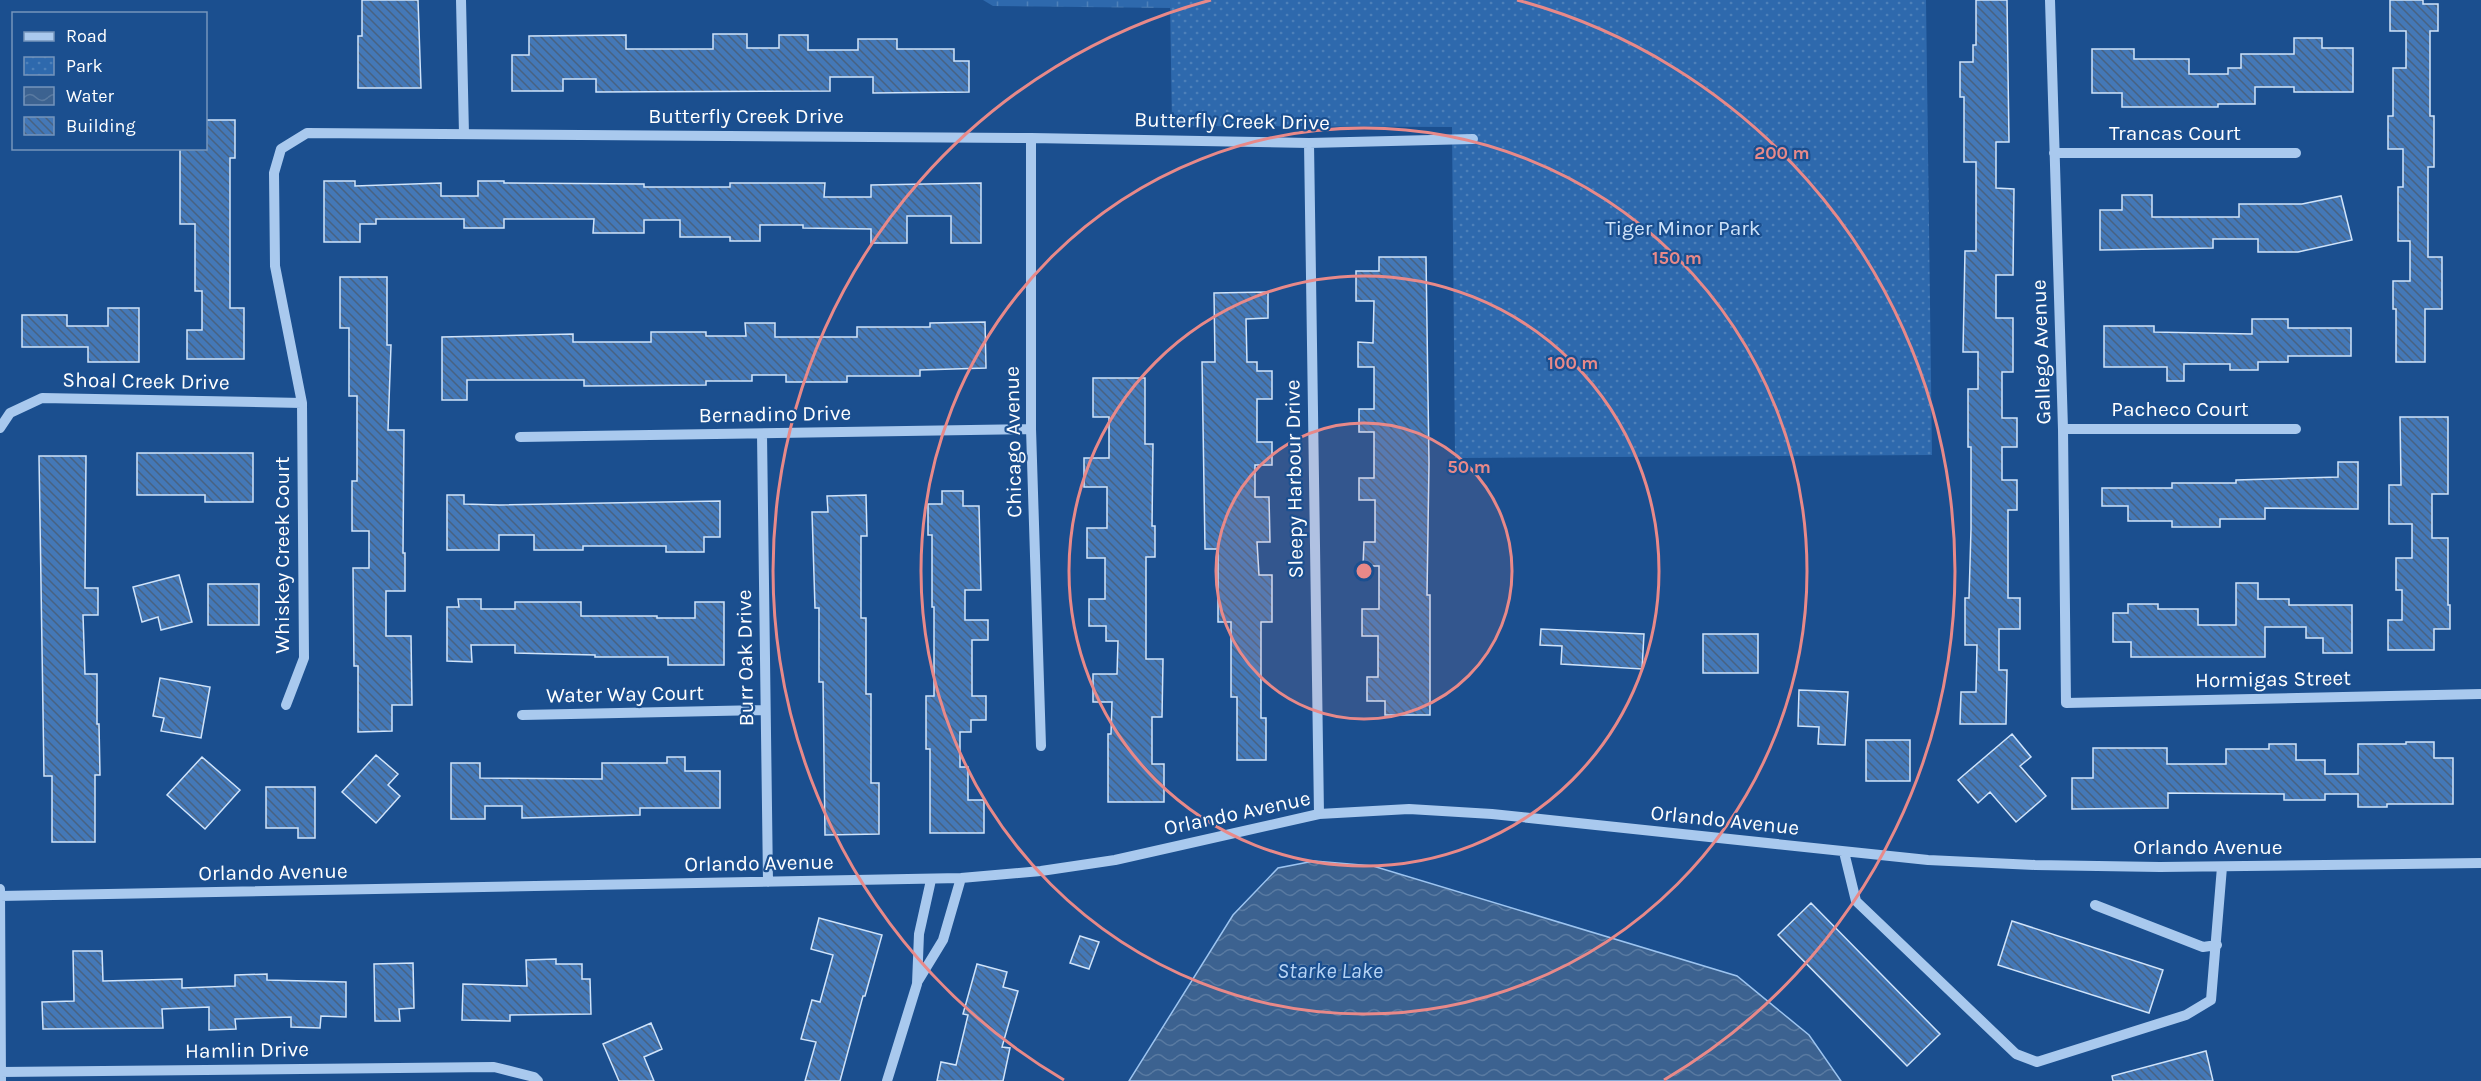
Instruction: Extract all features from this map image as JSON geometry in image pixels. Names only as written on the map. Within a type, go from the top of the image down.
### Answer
[{"type":"street","points":[[461,0],[464,134]]},
{"type":"street","name":"Gallego Avenue","points":[[2050,0],[2063,429],[2066,703]]},
{"type":"street","name":"Butterfly Creek Drive","points":[[302,403],[275,266],[274,173],[280,149],[308,133],[1031,138],[1309,143],[1473,139]]},
{"type":"street","name":"Chicago Avenue","points":[[1031,138],[1031,429],[1041,746]]},
{"type":"street","name":"Sleepy Harbour Drive","points":[[1309,143],[1319,814]]},
{"type":"street","name":"Trancas Court","points":[[2054,153],[2296,153]]},
{"type":"street","name":"Shoal Creek Drive","points":[[0,428],[10,413],[42,398],[302,403]]},
{"type":"street","name":"Whiskey Creek Court","points":[[286,705],[304,658],[302,403]]},
{"type":"street","name":"Bernadino Drive","points":[[520,436],[1031,429]]},
{"type":"street","name":"Pacheco Court","points":[[2063,429],[2296,429]]},
{"type":"street","name":"Burr Oak Drive","points":[[762,434],[768,882]]},
{"type":"street","name":"Hormigas Street","points":[[2066,703],[2481,694]]},
{"type":"street","name":"Water Way Court","points":[[522,716],[765,710]]},
{"type":"street","name":"Orlando Avenue","points":[[0,896],[931,880],[1041,871],[1115,860],[1319,814],[1409,809],[1492,814],[1928,860],[2035,866],[2222,867],[2481,863]]},
{"type":"street","points":[[1845,852],[1856,901],[2016,1054],[2037,1062],[2187,1015],[2211,1000],[2222,867]]},
{"type":"street","points":[[916,984],[943,940],[961,878]]},
{"type":"street","points":[[886,1081],[916,984],[920,934],[931,880]]},
{"type":"street","points":[[0,890],[1,1077]]},
{"type":"street","points":[[2095,905],[2203,947],[2217,945]]},
{"type":"street","name":"Hamlin Drive","points":[[1,1077],[278,1069],[494,1067],[534,1077],[538,1081]]},
{"type":"street","points":[[278,1069],[278,1081]]},
{"type":"green space","points":[[983,0],[1170,0],[1170,8],[993,6]]},
{"type":"green space","name":"Tiger Minor Park","points":[[1170,0],[1926,0],[1932,455],[1455,458],[1452,127],[1172,126]]},
{"type":"water","name":"Starke Lake","points":[[1314,861],[1373,866],[1737,976],[1809,1035],[1841,1081],[1129,1081],[1233,915],[1278,868]]},
{"type":"building","points":[[362,0],[418,0],[421,88],[358,88],[358,36],[362,36]]},
{"type":"building","points":[[1976,0],[2007,0],[2009,142],[1996,142],[1996,188],[2014,189],[2013,275],[1996,275],[1996,318],[2013,318],[2013,372],[2002,372],[2002,418],[2017,418],[2017,447],[2002,447],[2002,480],[2017,480],[2017,510],[2008,510],[2008,598],[2020,598],[2020,629],[1999,629],[1999,670],[2007,670],[2006,724],[1960,724],[1961,692],[1976,692],[1977,645],[1965,645],[1965,598],[1969,598],[1971,529],[1968,389],[1978,389],[1978,352],[1963,352],[1965,251],[1976,251],[1976,162],[1964,162],[1964,97],[1960,97],[1960,62],[1973,62],[1973,45],[1976,45]]},
{"type":"building","points":[[2390,0],[2423,0],[2423,4],[2438,4],[2438,31],[2430,31],[2430,116],[2434,116],[2434,167],[2428,167],[2428,257],[2442,257],[2442,309],[2425,309],[2425,362],[2396,362],[2396,309],[2393,309],[2393,281],[2410,281],[2410,241],[2398,241],[2398,187],[2403,187],[2403,149],[2388,149],[2388,116],[2393,116],[2393,68],[2406,68],[2406,31],[2390,31]]},
{"type":"building","points":[[713,34],[747,34],[747,48],[779,48],[779,35],[808,35],[808,50],[858,50],[858,39],[897,39],[897,49],[954,49],[954,61],[969,61],[969,92],[873,93],[873,77],[830,77],[830,91],[596,92],[596,79],[563,79],[563,91],[512,91],[512,55],[529,55],[529,36],[626,35],[626,49],[713,49]]},
{"type":"building","points":[[2294,38],[2322,38],[2322,48],[2353,48],[2353,92],[2294,92],[2294,87],[2255,87],[2255,104],[2218,104],[2218,107],[2122,107],[2122,93],[2092,93],[2092,49],[2134,49],[2134,59],[2189,59],[2189,74],[2228,74],[2228,68],[2241,68],[2241,54],[2294,54]]},
{"type":"building","points":[[207,120],[235,120],[235,158],[230,158],[230,308],[244,308],[244,359],[187,359],[187,330],[202,330],[202,291],[195,291],[195,224],[180,224],[180,150],[207,150]]},
{"type":"building","points":[[324,181],[355,181],[355,186],[441,183],[441,196],[478,196],[478,181],[644,184],[644,187],[730,187],[730,183],[825,183],[824,197],[871,197],[871,185],[981,183],[981,243],[951,243],[951,216],[907,216],[907,243],[871,243],[871,229],[803,228],[803,225],[760,225],[760,241],[730,241],[730,237],[680,237],[680,220],[644,220],[644,233],[593,233],[594,219],[504,219],[504,228],[464,228],[464,219],[376,219],[376,224],[360,224],[360,242],[324,242]]},
{"type":"building","points":[[2122,195],[2152,195],[2152,217],[2239,217],[2239,204],[2302,204],[2341,196],[2352,240],[2298,252],[2258,252],[2258,239],[2213,239],[2213,248],[2100,250],[2100,210],[2122,210]]},
{"type":"building","points":[[1379,257],[1426,257],[1429,463],[1427,595],[1430,595],[1430,715],[1385,715],[1385,701],[1367,701],[1367,677],[1378,677],[1378,636],[1362,636],[1362,609],[1379,609],[1379,566],[1363,566],[1364,542],[1375,542],[1375,500],[1359,500],[1359,478],[1374,478],[1374,432],[1359,432],[1359,409],[1374,409],[1374,367],[1358,367],[1358,342],[1373,343],[1374,301],[1356,301],[1356,271],[1379,271]]},
{"type":"building","points":[[340,277],[387,277],[387,345],[391,345],[388,430],[404,430],[405,591],[386,591],[386,636],[411,636],[412,705],[392,705],[392,731],[358,732],[358,666],[354,666],[353,568],[369,568],[369,531],[352,531],[352,481],[357,481],[357,396],[349,396],[349,328],[340,328]]},
{"type":"building","points":[[1268,292],[1268,318],[1246,319],[1247,362],[1257,362],[1257,371],[1272,371],[1272,399],[1257,399],[1257,442],[1272,442],[1272,465],[1255,465],[1255,497],[1269,497],[1270,542],[1257,542],[1259,575],[1272,575],[1272,622],[1261,622],[1261,718],[1266,718],[1266,760],[1237,760],[1237,697],[1231,697],[1231,622],[1218,622],[1218,549],[1205,549],[1202,362],[1215,362],[1214,293]]},
{"type":"building","points":[[108,308],[139,308],[139,362],[88,362],[88,347],[22,347],[22,315],[67,315],[67,326],[108,326]]},
{"type":"building","points":[[2252,319],[2288,319],[2288,328],[2351,328],[2351,356],[2288,356],[2288,362],[2258,362],[2258,370],[2230,370],[2230,364],[2184,364],[2184,381],[2167,381],[2167,367],[2104,367],[2104,326],[2154,326],[2154,332],[2252,334]]},
{"type":"building","points":[[985,322],[986,368],[920,370],[920,376],[847,376],[847,382],[786,382],[786,375],[752,375],[752,381],[706,381],[706,385],[584,386],[584,380],[467,380],[467,400],[442,400],[442,337],[573,334],[573,342],[651,342],[651,332],[706,332],[706,336],[746,336],[745,323],[775,323],[775,337],[857,337],[857,327],[930,327],[930,323]]},
{"type":"building","points":[[1093,378],[1145,378],[1145,444],[1153,444],[1152,526],[1155,526],[1155,557],[1146,557],[1146,659],[1163,659],[1162,717],[1152,717],[1152,764],[1164,764],[1164,802],[1108,802],[1108,734],[1111,734],[1112,702],[1093,702],[1093,674],[1117,674],[1118,641],[1106,641],[1106,626],[1089,626],[1089,599],[1105,599],[1105,558],[1087,558],[1087,528],[1107,528],[1107,487],[1084,487],[1084,458],[1109,458],[1109,417],[1093,417]]},
{"type":"building","points":[[2400,417],[2448,417],[2448,494],[2432,494],[2432,538],[2448,538],[2450,629],[2434,629],[2434,650],[2388,650],[2388,620],[2402,620],[2402,590],[2396,590],[2396,558],[2412,558],[2412,524],[2389,524],[2389,485],[2401,485]]},
{"type":"building","points":[[137,453],[253,453],[253,502],[205,502],[205,495],[137,495]]},
{"type":"building","points":[[39,456],[86,456],[85,588],[98,588],[98,615],[83,615],[85,674],[97,674],[100,775],[95,775],[95,842],[52,842],[52,776],[44,776]]},
{"type":"building","points":[[2338,462],[2358,462],[2358,509],[2265,508],[2265,519],[2220,519],[2220,527],[2172,527],[2172,521],[2128,521],[2128,506],[2102,506],[2102,488],[2172,488],[2172,483],[2236,483],[2236,480],[2338,477]]},
{"type":"building","points":[[942,491],[963,491],[963,506],[979,506],[981,590],[965,590],[965,620],[988,620],[988,640],[972,640],[972,696],[986,696],[986,720],[971,720],[971,732],[960,732],[960,767],[968,767],[968,800],[984,800],[984,833],[930,833],[930,749],[926,749],[926,696],[934,696],[934,607],[932,607],[932,535],[928,535],[928,504],[942,504]]},
{"type":"building","points":[[447,495],[464,495],[464,504],[499,505],[720,501],[720,537],[704,537],[704,552],[666,552],[666,546],[583,546],[583,550],[534,550],[534,535],[499,535],[499,550],[447,550]]},
{"type":"building","points":[[866,495],[867,536],[861,536],[861,618],[866,618],[866,694],[871,694],[871,783],[879,783],[879,834],[825,835],[823,682],[819,682],[819,608],[815,608],[812,512],[828,512],[827,496]]},
{"type":"building","points":[[179,575],[192,622],[161,630],[158,617],[142,622],[133,587]]},
{"type":"building","points":[[2236,583],[2258,583],[2258,599],[2289,599],[2289,605],[2352,605],[2352,653],[2323,653],[2323,638],[2306,638],[2306,627],[2265,627],[2265,657],[2131,657],[2131,642],[2113,642],[2113,613],[2128,613],[2128,604],[2158,604],[2158,609],[2198,609],[2198,625],[2236,625]]},
{"type":"building","points":[[208,584],[259,584],[259,625],[208,625]]},
{"type":"building","points":[[458,599],[481,599],[481,609],[515,609],[515,602],[581,602],[581,616],[657,616],[657,618],[695,618],[695,602],[724,602],[724,665],[668,665],[668,657],[595,657],[595,655],[515,653],[515,645],[471,645],[472,662],[447,661],[447,607],[459,607]]},
{"type":"building","points":[[1541,629],[1644,634],[1642,669],[1561,664],[1562,646],[1540,645]]},
{"type":"building","points":[[1703,634],[1758,634],[1758,673],[1703,673]]},
{"type":"building","points":[[160,678],[210,687],[201,738],[161,731],[164,718],[153,716]]},
{"type":"building","points":[[1799,690],[1848,692],[1845,745],[1818,744],[1819,727],[1798,726]]},
{"type":"building","points":[[2012,734],[2031,757],[2020,766],[2046,796],[2016,822],[1990,792],[1978,803],[1958,780]]},
{"type":"building","points":[[1866,740],[1910,740],[1910,781],[1866,781]]},
{"type":"building","points":[[2406,742],[2434,742],[2434,758],[2453,758],[2453,804],[2387,804],[2387,807],[2358,807],[2358,794],[2325,794],[2325,800],[2284,800],[2284,794],[2168,793],[2168,808],[2072,809],[2072,778],[2093,778],[2093,748],[2167,748],[2167,764],[2226,764],[2226,749],[2269,749],[2269,744],[2296,744],[2296,760],[2325,760],[2325,774],[2358,774],[2358,744],[2406,744]]},
{"type":"building","points":[[376,755],[398,774],[388,785],[400,796],[376,823],[342,792]]},
{"type":"building","points":[[202,757],[240,790],[205,829],[167,795]]},
{"type":"building","points":[[667,757],[685,757],[685,771],[720,771],[720,808],[640,808],[640,815],[522,818],[522,806],[485,806],[485,819],[451,819],[451,763],[480,763],[480,778],[602,779],[602,763],[667,763]]},
{"type":"building","points":[[266,787],[315,787],[315,838],[298,838],[298,828],[266,828]]},
{"type":"building","points":[[1811,903],[1940,1034],[1907,1066],[1778,935]]},
{"type":"building","points":[[819,918],[882,935],[840,1081],[805,1081],[816,1042],[801,1039],[812,1000],[820,1002],[833,955],[811,949]]},
{"type":"building","points":[[2012,921],[2163,970],[2149,1013],[1998,965]]},
{"type":"building","points":[[1080,936],[1099,942],[1089,969],[1070,963]]},
{"type":"building","points":[[73,951],[102,951],[103,981],[182,979],[182,988],[235,986],[235,975],[267,974],[267,980],[346,982],[346,1017],[321,1016],[320,1028],[291,1027],[291,1017],[235,1019],[236,1029],[209,1030],[209,1007],[162,1009],[163,1028],[43,1029],[42,1002],[74,1001]]},
{"type":"building","points":[[556,959],[556,964],[582,964],[582,979],[590,979],[591,1014],[510,1015],[510,1021],[462,1020],[463,984],[527,986],[526,960]]},
{"type":"building","points":[[413,963],[414,1008],[399,1009],[400,1021],[375,1021],[374,964]]},
{"type":"building","points":[[977,964],[1007,972],[1003,987],[1018,991],[1002,1047],[1010,1048],[1003,1081],[937,1081],[941,1062],[956,1065],[968,1015],[963,1014]]},
{"type":"building","points":[[651,1023],[662,1049],[644,1057],[654,1081],[619,1081],[603,1044]]},
{"type":"building","points":[[2206,1051],[2213,1081],[2113,1081],[2112,1076]]}]
